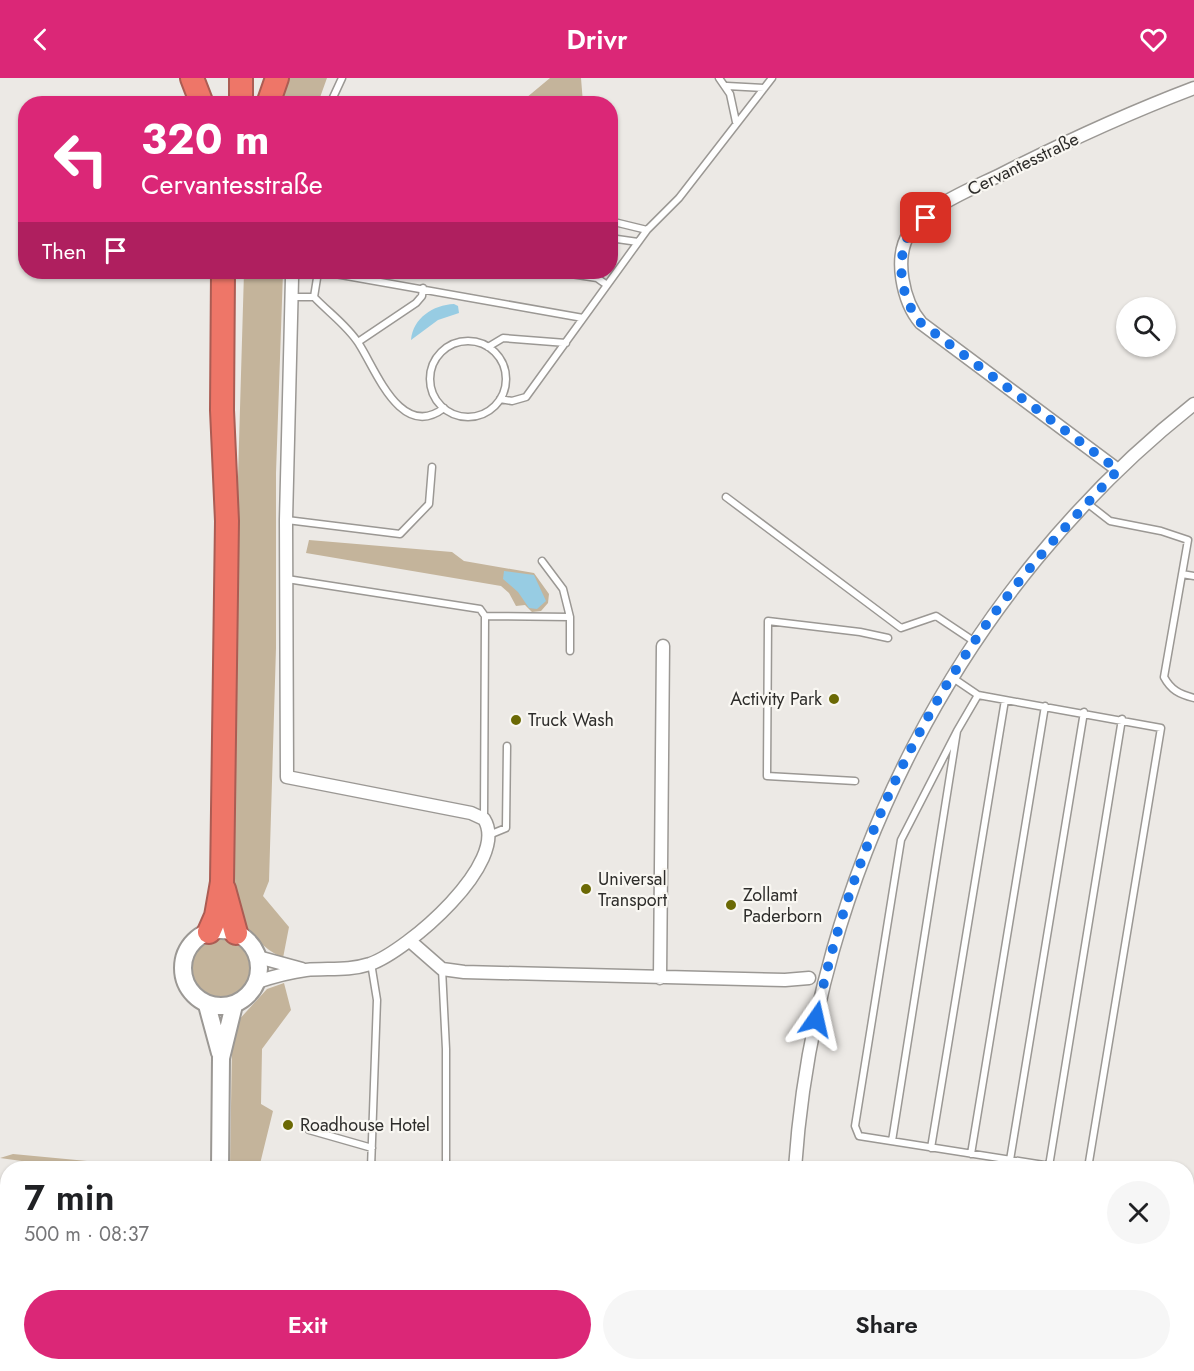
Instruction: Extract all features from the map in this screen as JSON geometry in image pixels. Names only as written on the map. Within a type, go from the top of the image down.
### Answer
[{"type":"highway","points":[[192,78],[199,96]]},
{"type":"highway","points":[[226,78],[226,96]]},
{"type":"highway","points":[[241,78],[241,96]]},
{"type":"highway","points":[[271,96],[277,78]]},
{"type":"highway","points":[[209,932],[216,916],[222,882],[226,521],[222,410],[224,279]]},
{"type":"highway","points":[[226,521],[236,411],[238,279]]},
{"type":"highway","points":[[222,882],[236,933]]},
{"type":"main road","points":[[218,930],[236,933],[250,943],[258,957],[257,982],[252,992],[234,1005],[216,1007],[207,1005],[189,990],[182,968],[190,945],[209,932],[218,930]]},
{"type":"main road","points":[[207,1005],[221,1058]]},
{"type":"main road","points":[[220,1161],[221,1058],[234,1005]]},
{"type":"street","name":"Cervantesstraße","points":[[1118,470],[921,323],[909,307],[901,262],[909,233],[942,204],[1121,116],[1194,88]]},
{"type":"street","points":[[257,982],[306,970],[350,970],[371,963],[410,941],[461,890],[484,859],[489,835],[484,819],[471,813],[286,777],[286,520],[292,279]]},
{"type":"street","points":[[796,1161],[812,1038],[823,982],[842,919],[873,833],[930,716],[975,642],[1012,590],[1118,470],[1194,404]]},
{"type":"street","points":[[660,978],[663,646]]},
{"type":"street","points":[[410,941],[442,969],[510,974],[660,978],[785,980],[809,978]]},
{"type":"street","points":[[258,957],[306,970]]},
{"type":"lane","points":[[334,96],[342,78]]},
{"type":"lane","points":[[719,78],[727,86],[736,122]]},
{"type":"lane","points":[[618,270],[647,230],[679,198],[772,78]]},
{"type":"lane","points":[[727,86],[764,88]]},
{"type":"lane","points":[[618,222],[647,230]]},
{"type":"lane","points":[[618,239],[638,242]]},
{"type":"lane","points":[[314,297],[317,279]]},
{"type":"lane","points":[[367,279],[583,318]]},
{"type":"lane","points":[[598,279],[607,285]]},
{"type":"lane","points":[[500,399],[512,401],[525,398],[611,279]]},
{"type":"lane","points":[[358,342],[416,303],[422,296],[423,288]]},
{"type":"lane","points":[[292,297],[314,297],[358,342],[383,391],[402,409],[427,417],[444,408]]},
{"type":"lane","points":[[488,347],[500,338],[566,343]]},
{"type":"lane","points":[[464,342],[488,347],[500,359],[506,375],[500,399],[489,411],[473,417],[456,415],[444,408],[437,399],[431,384],[436,359],[448,347],[464,342]]},
{"type":"lane","points":[[286,520],[400,534],[429,504],[432,467]]},
{"type":"lane","points":[[726,497],[901,628],[936,616],[975,642]]},
{"type":"lane","points":[[1087,503],[1110,521],[1161,531],[1188,540],[1164,677],[1170,687],[1179,694],[1194,698]]},
{"type":"lane","points":[[542,561],[563,589],[570,617],[570,651]]},
{"type":"lane","points":[[1182,574],[1194,576]]},
{"type":"lane","points":[[287,579],[480,609],[485,616],[484,819]]},
{"type":"lane","points":[[485,616],[570,617]]},
{"type":"lane","points":[[855,781],[767,776],[768,621],[860,632],[888,638]]},
{"type":"lane","points":[[952,678],[978,695],[1084,712],[1161,728],[1089,1161]]},
{"type":"lane","points":[[978,695],[901,840],[856,1121],[859,1136],[1016,1161]]},
{"type":"lane","points":[[931,1148],[1005,700]]},
{"type":"lane","points":[[971,1154],[1045,706]]},
{"type":"lane","points":[[1010,1160],[1084,712]]},
{"type":"lane","points":[[1050,1161],[1122,719]]},
{"type":"lane","points":[[892,1142],[957,731]]},
{"type":"lane","points":[[489,835],[506,828],[507,746]]},
{"type":"lane","points":[[371,963],[377,1000],[371,1161]]},
{"type":"lane","points":[[442,969],[446,1049],[446,1161]]},
{"type":"lane","points":[[309,1130],[372,1148]]},
{"type":"shaded area","points":[[286,78],[327,78],[321,96],[279,96]]},
{"type":"shaded area","points":[[550,78],[581,78],[582,96],[528,96]]},
{"type":"shaded area","points":[[244,279],[283,279],[276,473],[276,648],[269,881],[263,896],[289,927],[283,958],[261,944],[248,930],[238,915],[234,897],[232,864],[236,545]]},
{"type":"shaded area","points":[[309,540],[452,552],[464,561],[534,573],[549,594],[548,603],[541,611],[532,612],[525,605],[516,606],[509,593],[501,586],[306,553]]},
{"type":"shaded area","points":[[220,939],[237,944],[245,952],[250,969],[245,986],[237,994],[220,999],[203,994],[195,986],[190,969],[195,952],[203,944]]},
{"type":"shaded area","points":[[284,983],[291,1010],[262,1049],[261,1104],[273,1111],[261,1161],[230,1161],[232,1045],[236,1023],[267,989]]},
{"type":"shaded area","points":[[13,1154],[87,1161],[22,1161],[0,1158]]},
{"type":"water","points":[[454,304],[458,306],[459,313],[438,320],[411,340],[416,325],[425,314],[439,307]]},
{"type":"water","points":[[504,571],[534,575],[546,601],[537,609],[529,608],[518,592],[503,579]]},
{"type":"place","name":"Activity Park","points":[[834,699]]},
{"type":"place","name":"Truck Wash","points":[[516,720]]},
{"type":"place","name":"Universal Transport","points":[[586,889]]},
{"type":"place","name":"Zollamt Paderborn","points":[[731,905]]},
{"type":"place","name":"Roadhouse Hotel","points":[[288,1125]]},
{"type":"route","points":[[816,1019],[827,965],[855,878],[893,789],[930,716],[952,678],[1012,590],[1063,527],[1118,470],[921,323],[914,315],[909,307],[901,262],[909,233],[926,218]]}]
